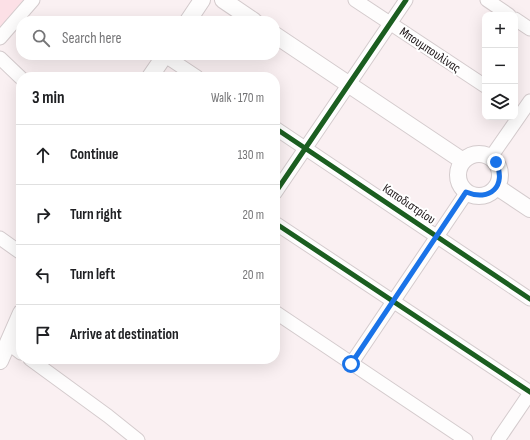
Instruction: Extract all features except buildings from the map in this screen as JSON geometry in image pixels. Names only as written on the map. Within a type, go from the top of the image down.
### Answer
[{"type":"street","points":[[19,16],[33,0]]},
{"type":"street","points":[[191,16],[202,0]]},
{"type":"street","points":[[223,0],[247,16]]},
{"type":"street","name":"Μπουμπουλίνας","points":[[356,0],[482,84]]},
{"type":"street","points":[[280,187],[406,0]]},
{"type":"street","points":[[487,0],[505,12]]},
{"type":"street","points":[[0,38],[16,20]]},
{"type":"street","points":[[518,21],[530,29]]},
{"type":"street","points":[[280,38],[463,161]]},
{"type":"street","points":[[0,58],[16,73]]},
{"type":"street","points":[[153,72],[161,60]]},
{"type":"street","points":[[172,60],[190,72]]},
{"type":"street","points":[[491,157],[524,109]]},
{"type":"street","name":"Καποδιστρίου","points":[[280,131],[530,299]]},
{"type":"street","points":[[474,154],[484,154],[491,157],[496,162],[500,171],[500,179],[497,187],[492,192],[484,196],[475,196],[466,192],[460,184],[458,174],[459,167],[463,161],[466,157],[474,154]]},
{"type":"street","points":[[497,187],[530,209]]},
{"type":"street","points":[[351,364],[466,192]]},
{"type":"street","points":[[280,226],[530,393],[498,440]]},
{"type":"street","points":[[0,238],[16,249]]},
{"type":"street","points":[[280,315],[466,440]]},
{"type":"street","points":[[0,361],[16,325]]},
{"type":"street","points":[[8,343],[16,349]]},
{"type":"street","points":[[37,364],[138,440]]},
{"type":"shaded area","points":[[0,0],[27,0],[0,32]]},
{"type":"cycle path","points":[[280,186],[406,0]]},
{"type":"cycle path","points":[[280,131],[530,299]]},
{"type":"cycle path","points":[[280,226],[530,392]]},
{"type":"route","points":[[351,364],[466,192],[475,196],[484,196],[492,192],[497,187],[500,179],[500,171],[496,162]]}]
